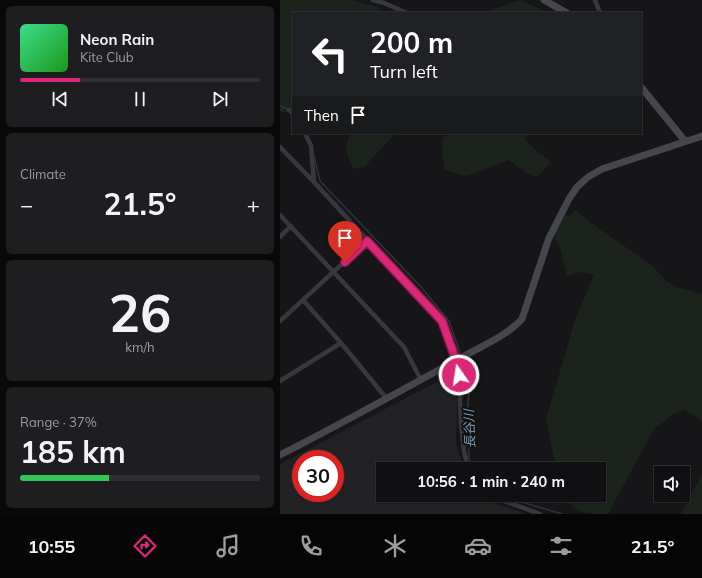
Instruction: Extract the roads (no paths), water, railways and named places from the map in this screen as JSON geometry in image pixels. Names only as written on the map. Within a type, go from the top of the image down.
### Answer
[{"type":"street","points":[[373,0],[405,12]]},
{"type":"street","points":[[544,0],[565,12]]},
{"type":"street","points":[[595,0],[600,12]]},
{"type":"street","points":[[642,88],[684,141]]},
{"type":"street","points":[[289,110],[292,113]]},
{"type":"street","points":[[305,134],[311,146],[314,182]]},
{"type":"street","points":[[280,455],[387,399],[495,339],[522,319],[550,238],[569,199],[577,187],[588,177],[602,169],[702,136]]},
{"type":"street","points":[[280,147],[442,321],[456,360],[460,385],[461,424],[466,462]]},
{"type":"street","points":[[280,215],[404,347],[421,380]]},
{"type":"street","points":[[280,237],[291,226]]},
{"type":"street","points":[[280,321],[367,241]]},
{"type":"street","points":[[303,300],[387,399]]},
{"type":"street","points":[[280,381],[341,343]]},
{"type":"street","points":[[507,502],[540,514]]},
{"type":"waterway","name":"長谷川","points":[[280,106],[288,109]]},
{"type":"waterway","name":"長谷川","points":[[314,156],[320,181],[421,287],[449,321],[461,355]]},
{"type":"waterway","name":"長谷川","points":[[462,359],[465,367],[469,391],[467,417],[470,462]]},
{"type":"waterway","name":"長谷川","points":[[522,502],[562,514]]}]
